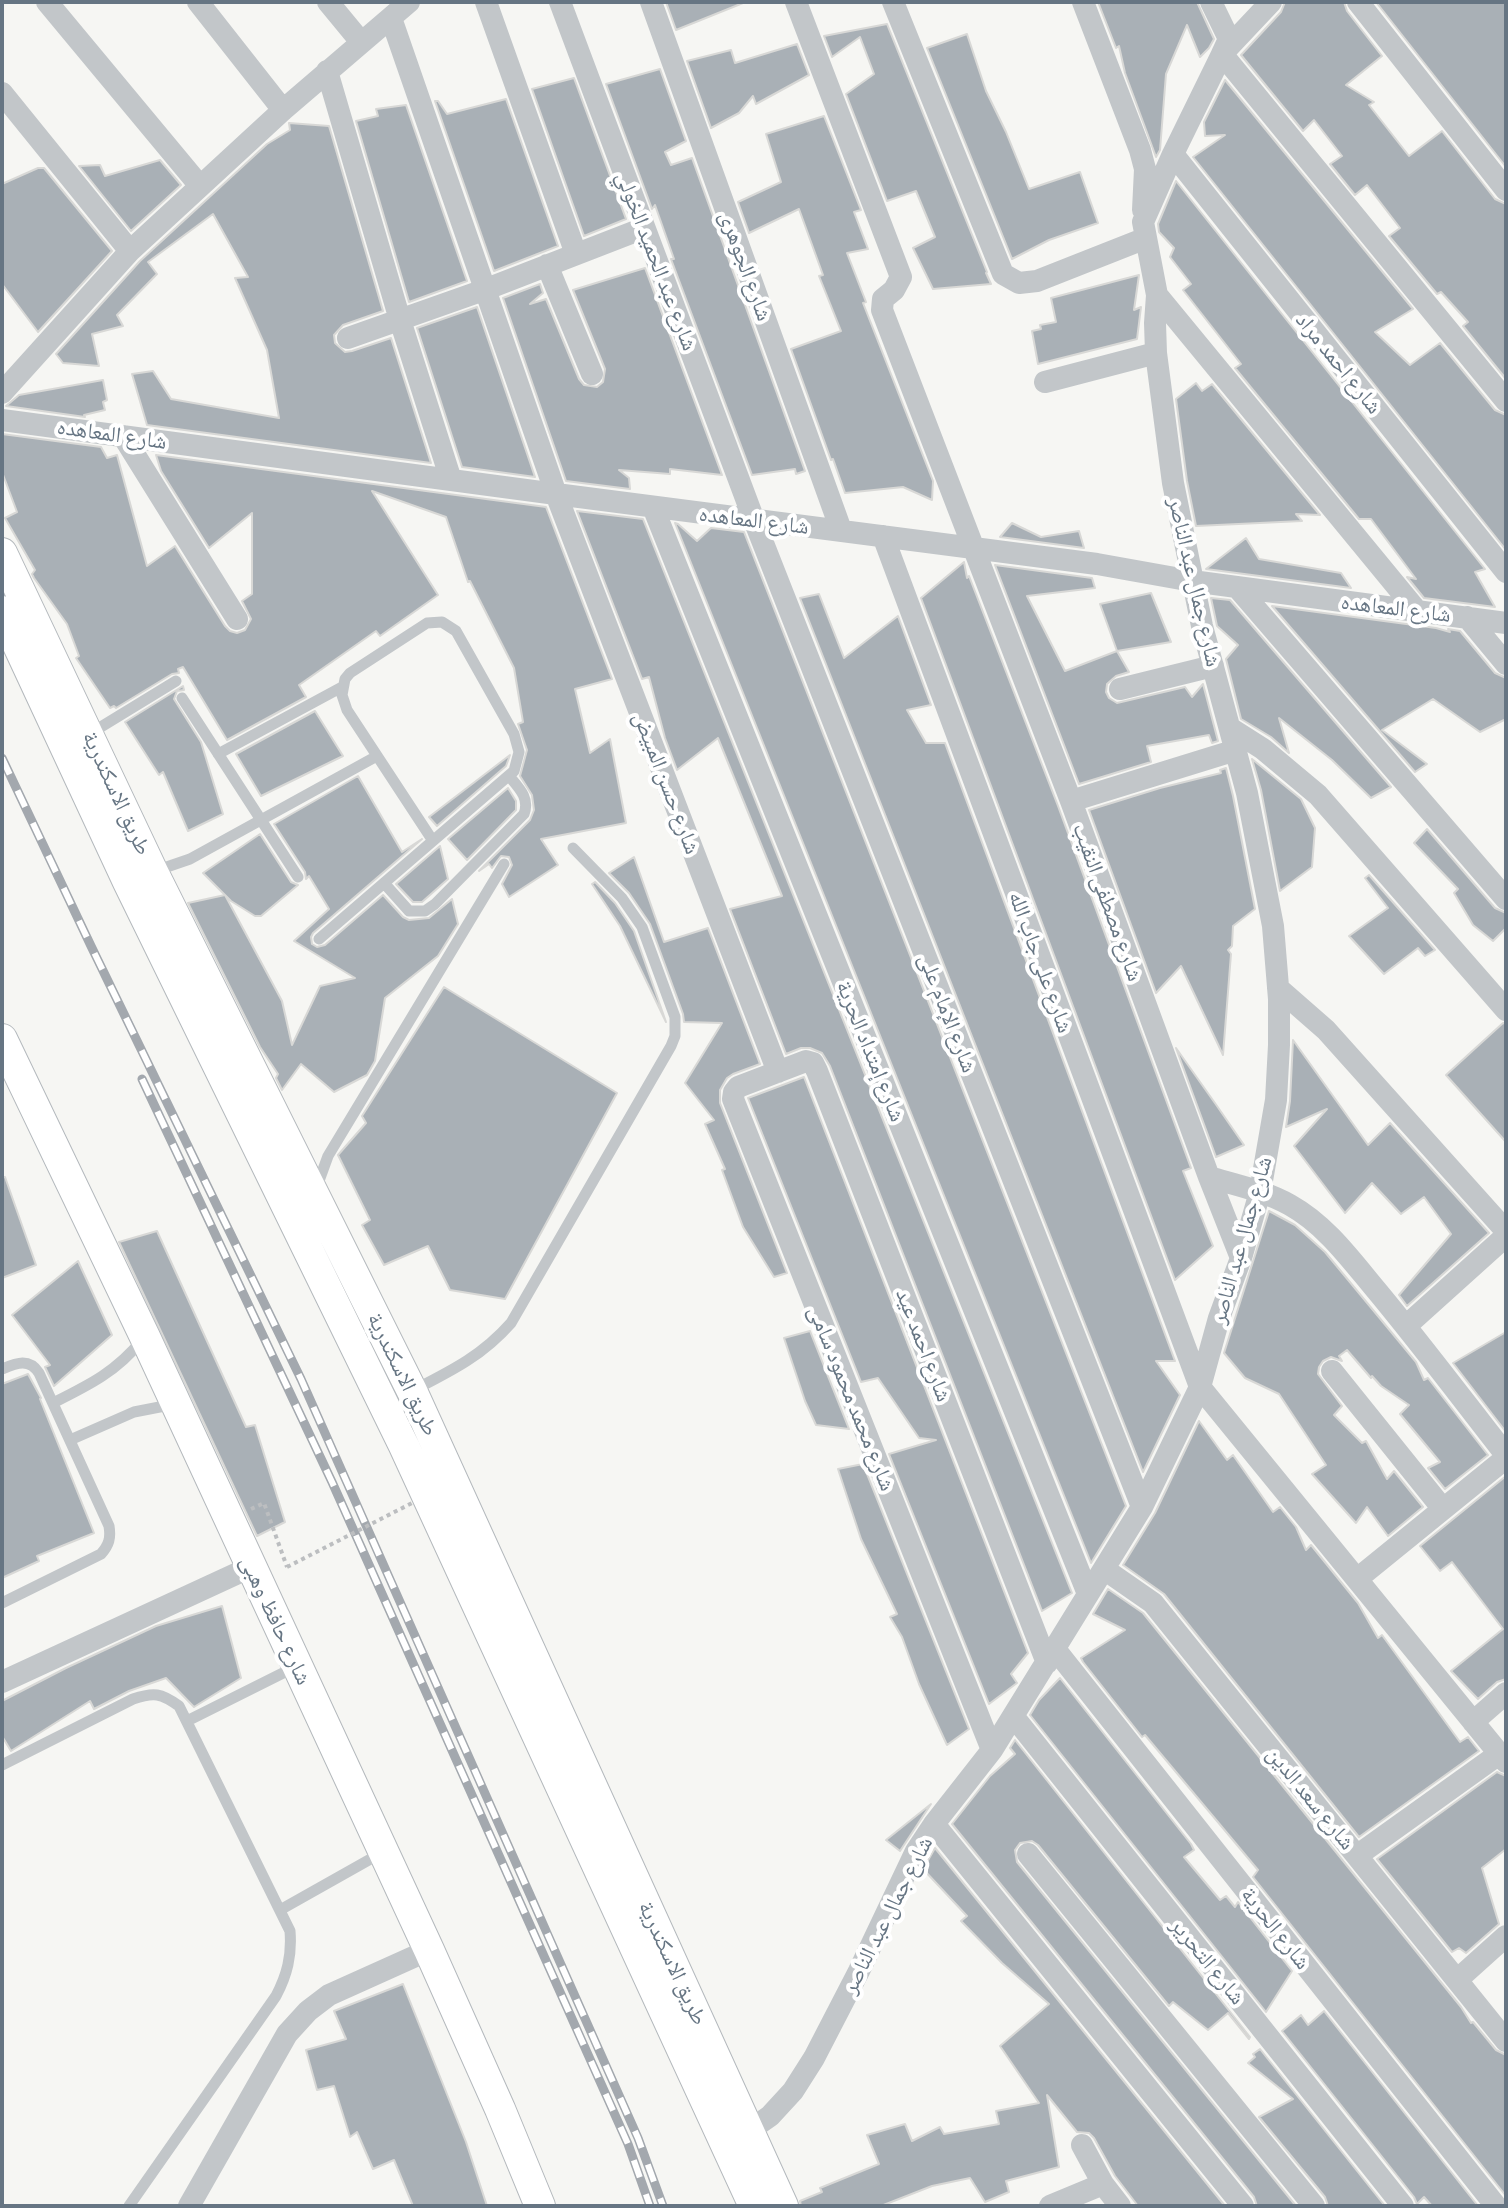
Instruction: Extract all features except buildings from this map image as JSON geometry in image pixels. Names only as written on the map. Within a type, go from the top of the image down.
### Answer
[{"type":"main road","name":"طريق الاسكندرية","points":[[2,553],[89,734],[141,877],[307,1251],[737,2135],[783,2206]]},
{"type":"main road","name":"طريق الاسكندرية","points":[[2,611],[141,877],[315,1193],[412,1391],[737,2135],[754,2206]]},
{"type":"main road","name":"شارع حافظ وهبى","points":[[2,1039],[145,1337],[429,1950],[540,2206]]},
{"type":"main road","points":[[289,1211],[306,1208],[315,1193]]},
{"type":"main road","points":[[307,1251],[318,1242],[339,1242]]},
{"type":"street","points":[[47,2],[200,186]]},
{"type":"street","points":[[198,2],[283,110]]},
{"type":"street","points":[[328,2],[361,42]]},
{"type":"street","points":[[2,393],[130,251],[283,110],[409,2]]},
{"type":"street","points":[[486,2],[576,254]]},
{"type":"street","name":"شارع عبد الحميد الخولي","points":[[560,2],[754,520]]},
{"type":"street","name":"شارع الجوهرى","points":[[651,2],[841,530]]},
{"type":"street","name":"شارع مصطفى النقيب","points":[[796,2],[901,277],[894,290],[883,299],[882,310],[1071,801],[1241,1258]]},
{"type":"street","points":[[893,2],[1003,274],[1019,283],[1037,281],[1144,230],[1173,154],[1229,39],[1211,2]]},
{"type":"street","name":"شارع جمال عبد الناصر","points":[[737,2135],[770,2116],[814,2058],[916,1851],[1014,1717],[1142,1507],[1200,1387],[1260,1192],[1276,1100],[1279,1045],[1273,926],[1247,793],[1192,581],[1173,483],[1156,353],[1157,295],[1144,230],[1145,169],[1083,2]]},
{"type":"street","points":[[1222,54],[1271,2]]},
{"type":"street","points":[[1358,2],[1506,190]]},
{"type":"street","name":"شارع حسن المبيض","points":[[391,18],[556,494],[778,1072]]},
{"type":"street","points":[[1222,54],[1506,401]]},
{"type":"street","points":[[327,71],[451,480]]},
{"type":"street","points":[[2,93],[130,251]]},
{"type":"street","name":"شارع احمد مراد","points":[[1173,154],[1506,572]]},
{"type":"street","points":[[348,338],[644,228]]},
{"type":"street","points":[[547,265],[592,374]]},
{"type":"street","points":[[1157,295],[1417,611]]},
{"type":"street","points":[[1045,382],[1156,353]]},
{"type":"street","name":"شارع المعاهده","points":[[2,420],[973,547],[1192,581],[1506,623]]},
{"type":"street","points":[[123,436],[237,619]]},
{"type":"street","name":"شارع إمتداد الحرية","points":[[653,507],[1088,1594]]},
{"type":"street","name":"شارع الإمام على","points":[[754,520],[1142,1507]]},
{"type":"street","name":"شارع على جاب الله","points":[[883,536],[1200,1387],[1502,1758]]},
{"type":"street","points":[[1237,587],[1506,899]]},
{"type":"street","points":[[1467,617],[1506,664]]},
{"type":"street","points":[[1120,689],[1213,666]]},
{"type":"street","points":[[1230,728],[1263,749],[1318,795],[1506,1010]]},
{"type":"street","points":[[1071,801],[1236,750]]},
{"type":"street","points":[[1278,988],[1326,1030],[1506,1234],[1406,1326]]},
{"type":"street","name":"شارع احمد عيد","points":[[778,1072],[806,1061],[813,1063],[817,1071],[1051,1656]]},
{"type":"street","name":"شارع محمد محمود سامى","points":[[778,1072],[738,1087],[733,1099],[992,1750]]},
{"type":"street","points":[[1209,1177],[1289,1204],[1312,1220],[1342,1250],[1406,1326],[1506,1456],[1357,1579]]},
{"type":"street","points":[[1332,1371],[1443,1509]]},
{"type":"street","points":[[2,1682],[251,1567]]},
{"type":"street","name":"شارع سعد الدين","points":[[1104,1569],[1153,1603],[1506,2041]]},
{"type":"street","name":"شارع الحرية","points":[[1051,1656],[1496,2206]]},
{"type":"street","points":[[1473,1722],[1506,1693]]},
{"type":"street","name":"شارع التحرير","points":[[1014,1717],[1403,2206]]},
{"type":"street","points":[[1358,1855],[1502,1758]]},
{"type":"street","points":[[934,1824],[1243,2206]]},
{"type":"street","points":[[1028,1854],[1314,2206]]},
{"type":"street","points":[[1457,1980],[1506,1936]]},
{"type":"street","points":[[189,2206],[287,2034],[308,2011],[329,1995],[429,1950]]},
{"type":"street","points":[[1082,2145],[1103,2184],[1120,2206]]},
{"type":"street","points":[[1050,2206],[1103,2184]]},
{"type":"lane","points":[[319,939],[509,776],[518,762],[517,743],[456,631],[442,622],[427,623],[355,669],[342,687],[347,710],[433,841]]},
{"type":"lane","points":[[89,734],[176,681]]},
{"type":"lane","points":[[218,754],[342,687]]},
{"type":"lane","points":[[182,698],[298,877]]},
{"type":"lane","points":[[141,877],[190,859],[377,756]]},
{"type":"lane","points":[[384,883],[409,911],[425,911],[435,904],[524,814],[526,800],[509,776]]},
{"type":"lane","points":[[412,1391],[468,1362],[511,1323],[675,1036],[675,1017],[642,927],[622,898],[573,848]]},
{"type":"lane","points":[[315,1193],[328,1156],[504,864]]},
{"type":"lane","points":[[53,1403],[98,1381],[131,1354],[145,1337]]},
{"type":"lane","points":[[2,1369],[22,1362],[35,1367],[109,1526],[110,1540],[101,1554],[93,1559],[2,1603]]},
{"type":"lane","points":[[70,1440],[134,1412],[175,1404]]},
{"type":"lane","points":[[187,1721],[298,1666]]},
{"type":"lane","points":[[2,1765],[133,1699],[149,1694],[166,1696],[179,1706],[187,1721],[290,1931],[291,1948],[284,1981],[276,1996],[129,2206]]},
{"type":"lane","points":[[280,1910],[383,1852]]},
{"type":"path","points":[[264,1503],[287,1567],[414,1502]]},
{"type":"railway","points":[[2,758],[301,1379],[638,2138],[663,2206]]},
{"type":"railway","points":[[142,1079],[332,1482],[628,2144],[650,2206]]}]
